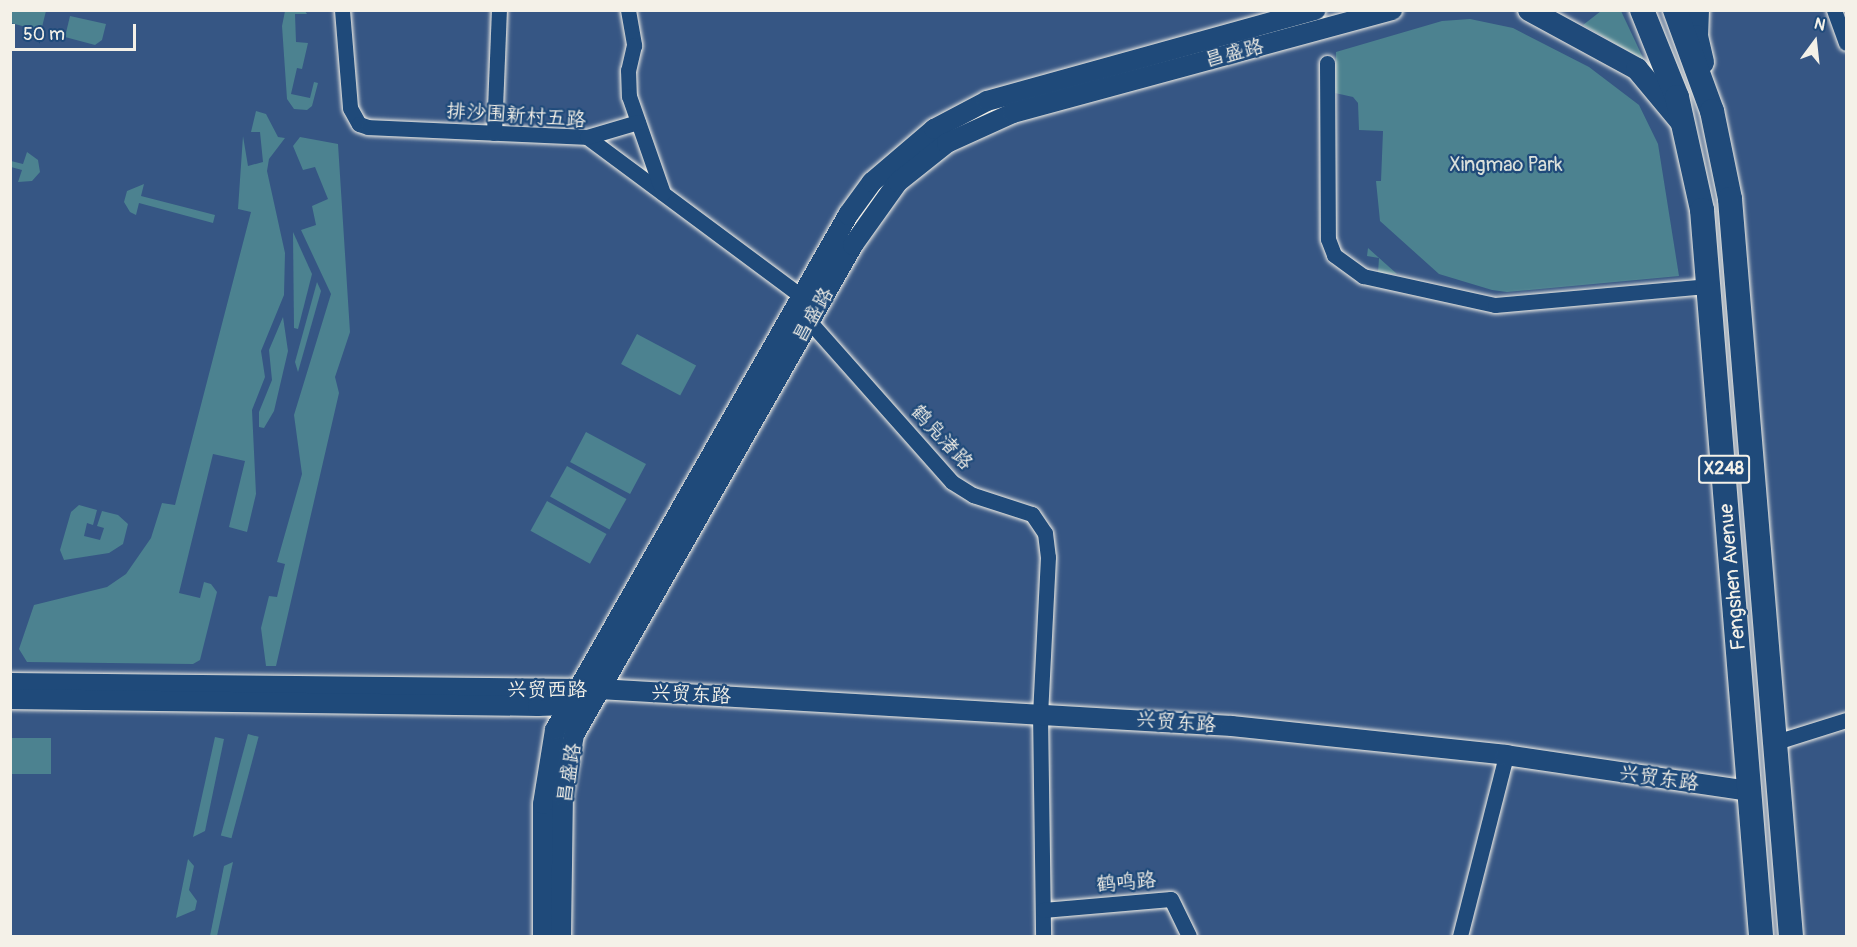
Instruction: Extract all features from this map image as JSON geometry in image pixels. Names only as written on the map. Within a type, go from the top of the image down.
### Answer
[{"type":"main road","points":[[1530,10],[1637,69],[1662,95],[1688,134]]},
{"type":"main road","name":"Fengshen Avenue","points":[[1642,10],[1688,134],[1702,210],[1761,936]]},
{"type":"main road","name":"Fengshen Avenue","points":[[1675,10],[1712,111],[1723,154],[1735,243],[1791,936]]},
{"type":"main road","points":[[1698,10],[1697,36],[1712,111]]},
{"type":"street","name":"排沙围新村五路","points":[[342,10],[352,117],[368,128],[587,137],[663,193]]},
{"type":"street","points":[[494,133],[499,10]]},
{"type":"street","points":[[628,10],[634,45],[627,84],[663,193],[801,296]]},
{"type":"street","name":"昌盛路","points":[[543,936],[547,767],[555,730],[801,296],[848,215],[872,182],[917,141],[951,118],[1008,95],[1316,10]]},
{"type":"street","name":"昌盛路","points":[[561,936],[565,773],[574,735],[809,321],[883,200],[914,168],[968,131],[1038,106],[1392,10]]},
{"type":"street","points":[[1834,10],[1846,43]]},
{"type":"street","points":[[1327,63],[1328,239],[1334,255],[1363,276],[1495,305],[1709,286]]},
{"type":"street","points":[[587,137],[638,122]]},
{"type":"street","name":"鹤凫渚路","points":[[801,296],[809,321],[952,482],[973,495],[1032,513],[1045,533],[1048,557],[1040,713],[1043,936]]},
{"type":"street","name":"兴贸西路","points":[[10,683],[574,697]]},
{"type":"street","name":"兴贸东路","points":[[599,689],[1234,726],[1506,755],[1750,791]]},
{"type":"street","name":"兴贸西路","points":[[10,699],[574,697],[599,689]]},
{"type":"street","points":[[1776,742],[1846,720]]},
{"type":"street","points":[[1460,936],[1506,755]]},
{"type":"street","name":"鹤鸣路","points":[[1043,910],[1171,900],[1189,936]]},
{"type":"green space","points":[[11,10],[46,11],[41,31],[11,23]]},
{"type":"green space","points":[[285,11],[305,11],[307,14],[295,14],[296,42],[308,43],[302,69],[297,68],[291,94],[310,98],[314,82],[318,83],[312,106],[307,110],[294,109],[287,99],[282,26]]},
{"type":"green space","points":[[1601,11],[1621,11],[1644,60],[1583,25]]},
{"type":"green space","points":[[70,16],[106,24],[102,40],[95,45],[65,37]]},
{"type":"green space","name":"Xingmao Park","points":[[1470,19],[1513,28],[1589,67],[1639,105],[1658,144],[1679,276],[1507,292],[1492,290],[1439,274],[1380,221],[1376,181],[1381,181],[1383,131],[1359,130],[1358,103],[1353,97],[1335,93],[1336,52],[1442,21]]},
{"type":"green space","points":[[256,111],[266,114],[278,137],[285,138],[269,159],[267,171],[285,253],[284,295],[261,351],[265,377],[252,410],[256,494],[247,532],[229,527],[245,461],[213,454],[179,593],[200,598],[204,582],[211,584],[217,592],[200,660],[193,664],[27,662],[19,649],[34,605],[107,587],[126,574],[151,538],[162,503],[175,505],[251,212],[238,209],[243,136],[248,166],[263,162],[260,132],[251,132]]},
{"type":"green space","points":[[300,137],[338,144],[350,332],[335,377],[339,393],[276,666],[266,666],[261,628],[269,596],[277,597],[285,564],[277,562],[302,474],[294,415],[331,294],[301,230],[316,225],[312,206],[328,199],[315,167],[303,170],[293,146]]},
{"type":"green space","points":[[27,152],[38,160],[40,172],[32,181],[18,182],[22,170],[11,167],[11,161],[23,164]]},
{"type":"green space","points":[[144,184],[141,196],[215,215],[213,223],[139,203],[136,215],[130,212],[124,202],[127,191]]},
{"type":"green space","points":[[293,232],[312,274],[298,329],[294,328]]},
{"type":"green space","points":[[1368,248],[1397,274],[1378,273],[1379,258],[1367,256]]},
{"type":"green space","points":[[317,282],[321,291],[298,372],[295,362]]},
{"type":"green space","points":[[283,317],[288,351],[274,411],[264,428],[259,427],[259,412],[272,380],[269,350]]},
{"type":"green space","points":[[637,334],[696,365],[680,395],[621,364]]},
{"type":"green space","points":[[586,432],[646,464],[630,494],[570,462]]},
{"type":"green space","points":[[567,466],[626,499],[610,530],[550,497]]},
{"type":"green space","points":[[547,501],[606,534],[590,564],[531,531]]},
{"type":"green space","points":[[79,505],[97,510],[93,525],[87,523],[84,536],[100,540],[104,528],[97,526],[102,511],[118,515],[128,524],[123,544],[109,553],[64,560],[60,550],[71,512]]},
{"type":"green space","points":[[248,734],[259,737],[231,838],[221,835]]},
{"type":"green space","points":[[215,737],[224,739],[205,831],[193,837]]},
{"type":"green space","points":[[10,738],[51,738],[51,774],[10,774]]},
{"type":"green space","points":[[188,859],[194,866],[189,890],[197,901],[195,910],[176,918]]},
{"type":"green space","points":[[233,862],[217,936],[210,936],[224,866]]}]
